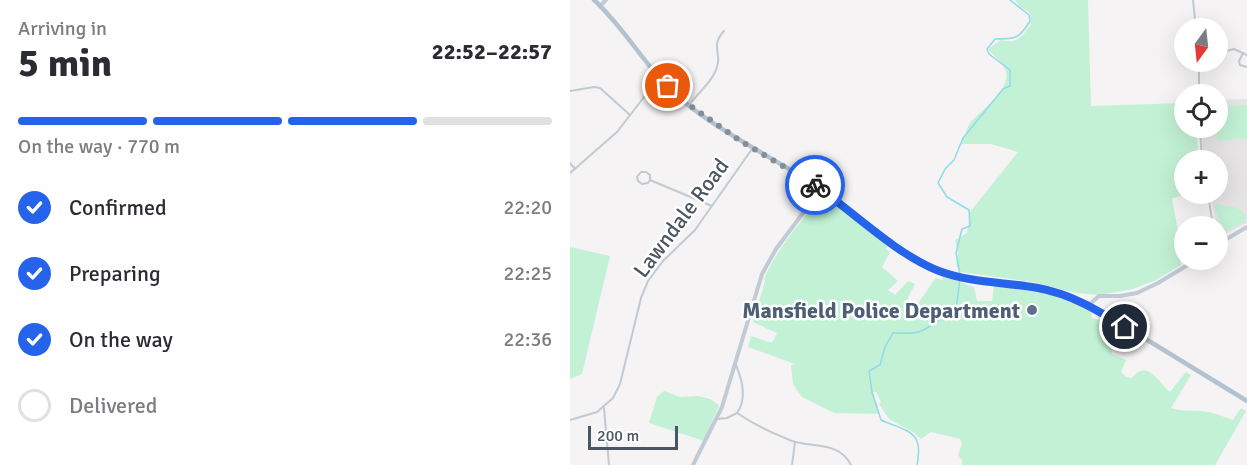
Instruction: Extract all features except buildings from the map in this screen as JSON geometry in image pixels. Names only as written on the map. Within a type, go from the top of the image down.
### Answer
[{"type":"main road","points":[[594,0],[660,77],[689,105],[752,149],[821,189],[913,257],[934,269],[960,277],[1038,288],[1068,296],[1089,305],[1247,401]]},
{"type":"street","points":[[600,6],[606,0]]},
{"type":"street","points":[[1193,0],[1195,18]]},
{"type":"street","points":[[689,105],[715,72],[718,65],[716,46],[724,31]]},
{"type":"street","points":[[1228,50],[1234,49],[1247,55]]},
{"type":"street","points":[[1243,53],[1239,61],[1240,65],[1247,67]]},
{"type":"street","points":[[570,173],[611,138],[660,77]]},
{"type":"street","points":[[570,91],[600,88],[630,115]]},
{"type":"street","name":"Lawndale Road","points":[[604,408],[617,392],[641,298],[648,281],[663,261],[695,230],[752,149]]},
{"type":"street","points":[[570,163],[575,169]]},
{"type":"street","points":[[646,172],[650,175],[650,180],[640,183],[637,180],[638,175],[646,172]]},
{"type":"street","points":[[650,180],[712,206]]},
{"type":"street","points":[[693,465],[717,419],[757,288],[766,266],[821,189]]},
{"type":"street","points":[[1228,238],[1247,227]]},
{"type":"street","points":[[1089,305],[1099,296],[1120,296],[1148,288],[1179,270]]},
{"type":"street","points":[[717,419],[727,418],[737,413],[740,407],[741,381],[735,362]]},
{"type":"street","points":[[570,420],[604,408],[609,465]]},
{"type":"street","points":[[737,413],[795,442],[830,447],[843,455],[851,465]]},
{"type":"street","points":[[792,465],[795,442]]},
{"type":"shaded area","points":[[1247,99],[1247,223],[1228,232],[1228,216],[1215,216],[1212,204],[1228,204],[1228,150],[1203,150],[1202,138],[1228,138],[1228,100]]},
{"type":"green space","points":[[1015,0],[1088,0],[1091,106],[1174,103],[1174,138],[1197,138],[1198,150],[1174,150],[1174,198],[1172,198],[1175,216],[1174,269],[1156,280],[1133,289],[1100,295],[1076,293],[1033,282],[960,272],[956,265],[958,254],[955,240],[967,233],[970,212],[1018,152],[991,144],[960,144],[970,123],[996,98],[1005,82],[1004,67],[988,49],[1001,40],[1018,39],[1031,24],[1030,13],[1019,6]]},
{"type":"green space","points":[[1247,105],[1247,138],[1217,141],[1217,138],[1228,138],[1228,106]]},
{"type":"green space","points":[[824,196],[889,245],[886,249],[890,252],[882,267],[898,281],[888,290],[895,295],[908,281],[915,284],[907,300],[916,306],[936,278],[942,280],[944,276],[974,287],[977,301],[992,301],[994,285],[1048,294],[1091,310],[1092,318],[1103,321],[1100,337],[1113,344],[1112,354],[1126,360],[1121,372],[1126,377],[1132,378],[1143,371],[1148,372],[1153,374],[1170,392],[1186,372],[1191,375],[1171,408],[1209,412],[1233,420],[1241,408],[1246,411],[1215,465],[962,465],[962,460],[958,455],[962,444],[960,439],[931,432],[921,439],[889,419],[879,404],[881,402],[876,392],[873,392],[880,414],[834,413],[802,397],[793,384],[791,365],[795,364],[748,347],[751,336],[772,343],[777,333],[753,322],[764,279],[775,257],[790,236]]},
{"type":"green space","points":[[1216,204],[1238,208],[1246,215],[1245,222],[1228,230],[1228,216],[1218,216]]},
{"type":"green space","points":[[570,247],[610,256],[582,374],[570,379]]},
{"type":"green space","points":[[664,391],[680,397],[698,396],[710,399],[719,405],[704,441],[649,423],[657,397]]},
{"type":"waterway","points":[[960,274],[956,253],[962,229],[970,226],[969,210],[947,197],[938,183],[945,169],[954,160],[963,138],[1003,89],[1010,86],[1010,70],[989,54],[987,49],[995,39],[1020,35],[1030,21],[1029,15],[1010,0]]},
{"type":"waterway","points":[[917,465],[919,454],[916,439],[906,430],[881,420],[872,392],[869,371],[880,365],[885,347],[893,333],[918,332],[956,309],[960,279]]},
{"type":"way so far","points":[[668,86],[682,100],[752,149],[815,185]]},
{"type":"place","name":"Mansfield Police Department","points":[[1032,310]]},
{"type":"route","points":[[815,185],[929,267],[953,276],[1038,288],[1068,296],[1100,311],[1125,327]]}]
